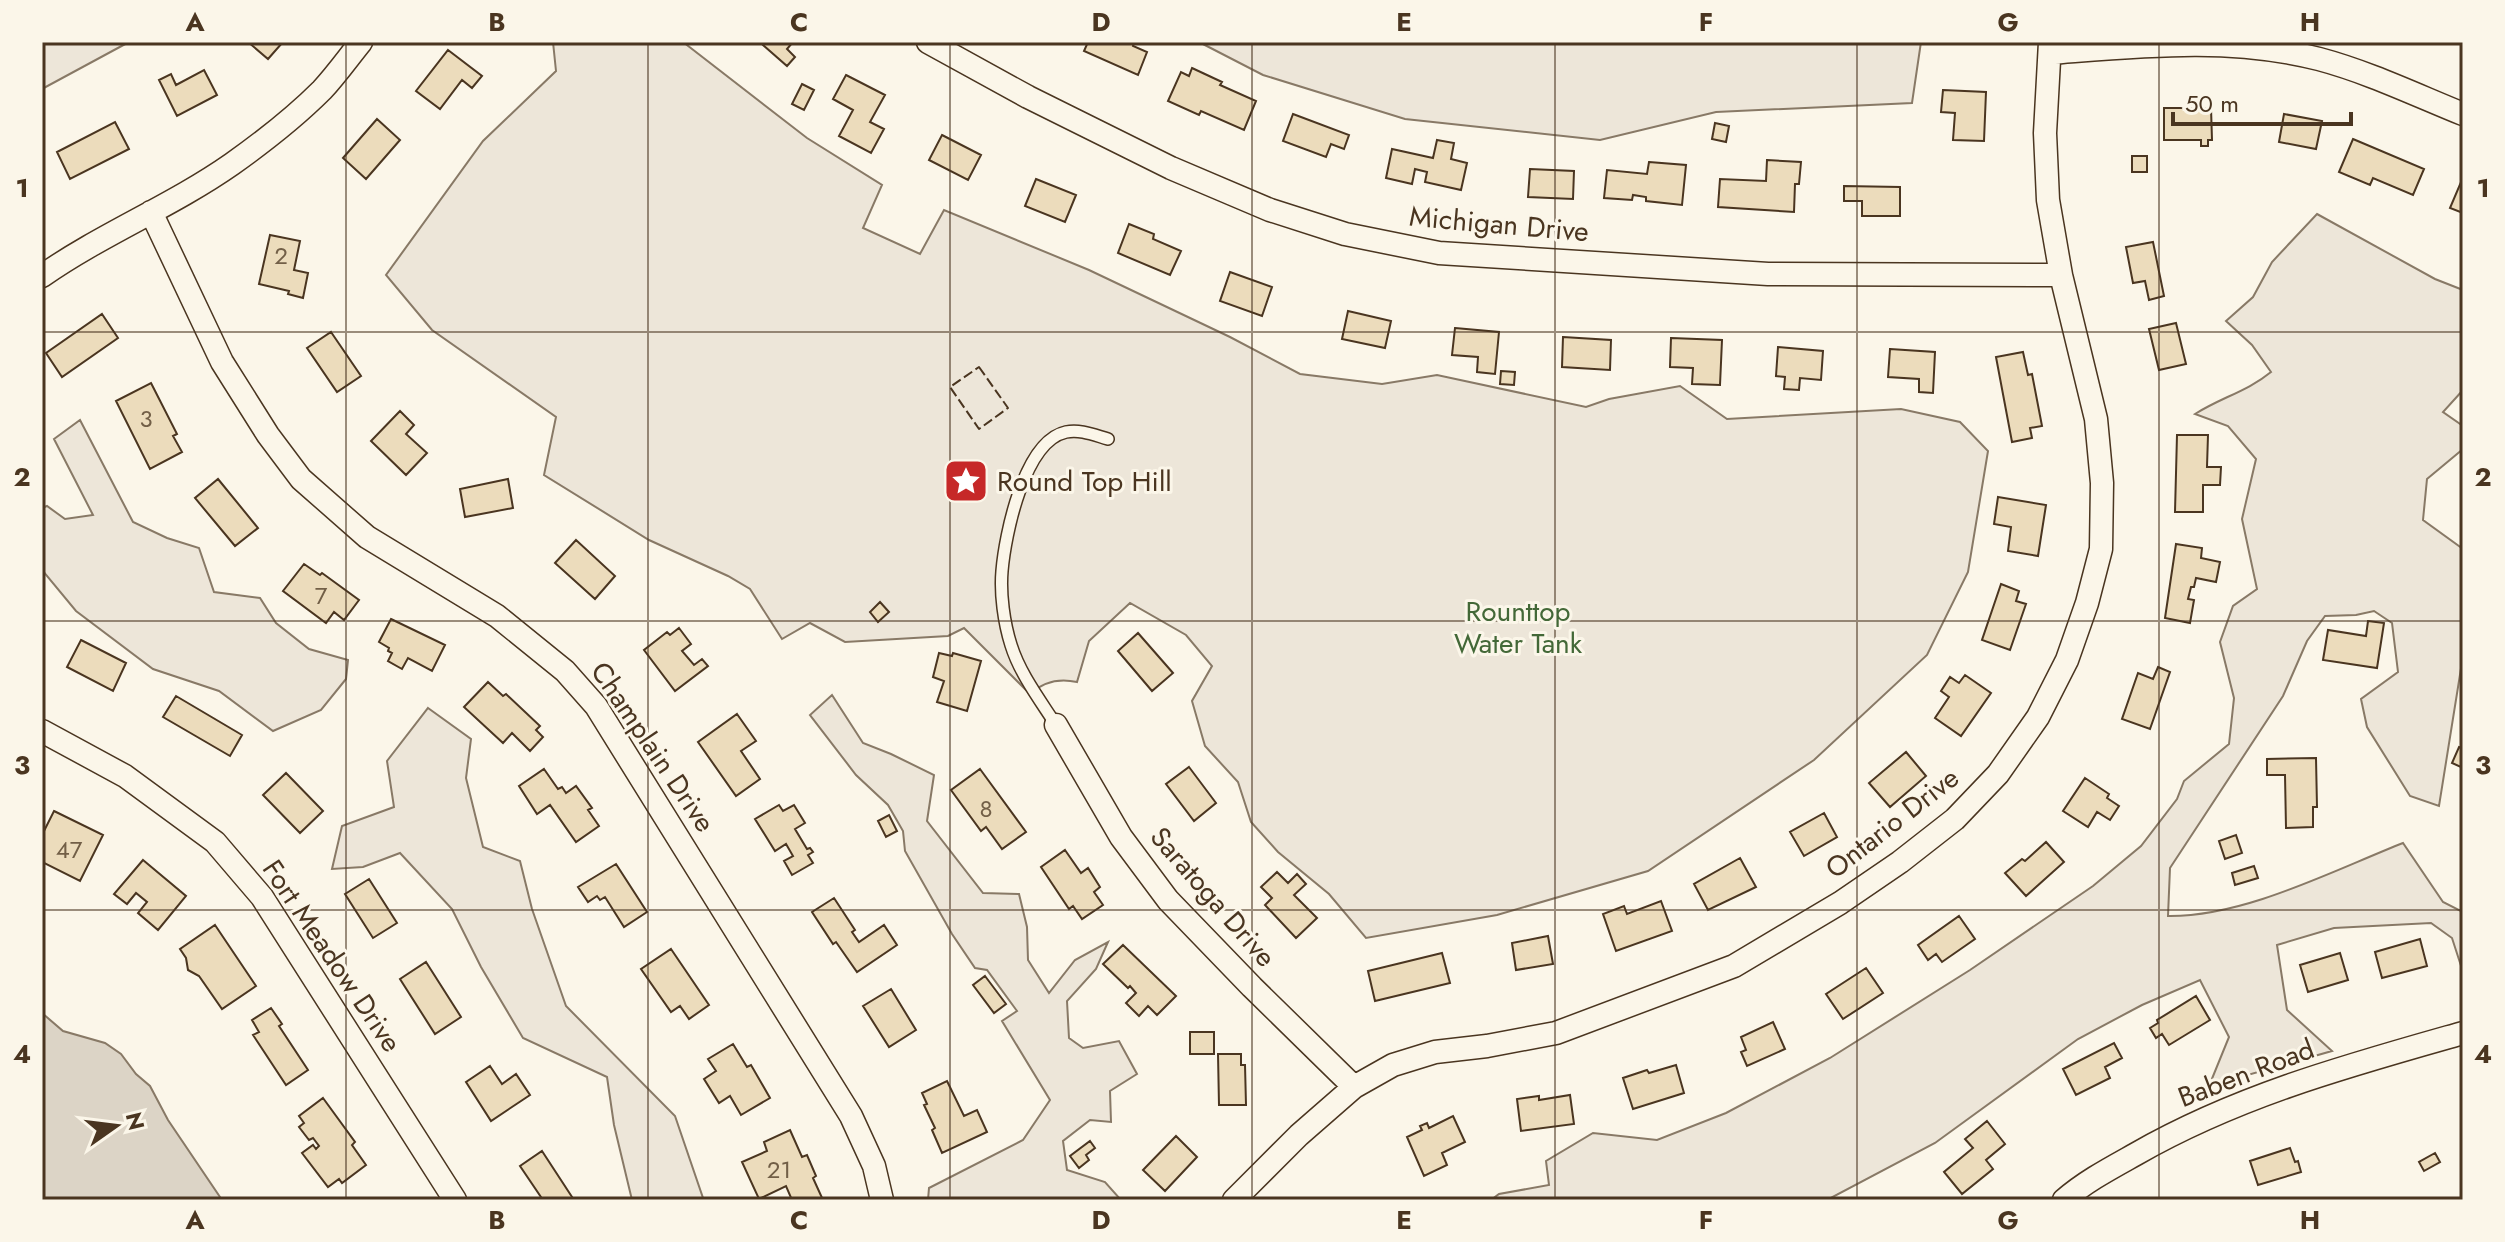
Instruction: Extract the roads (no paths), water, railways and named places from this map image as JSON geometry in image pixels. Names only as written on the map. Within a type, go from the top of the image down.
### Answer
[{"type":"street","points":[[42,276],[231,164],[323,89],[361,42]]},
{"type":"street","name":"Michigan Drive","points":[[928,42],[1028,97],[1171,168],[1270,210],[1345,234],[1439,253],[1768,274],[2061,275]]},
{"type":"street","points":[[2050,48],[2226,44],[2277,51],[2320,59],[2463,114]]},
{"type":"street","name":"Ontario Drive","points":[[1234,1200],[1299,1135],[1354,1087],[1393,1065],[1435,1052],[1556,1033],[1734,966],[1840,903],[1900,862],[1955,819],[1998,774],[2038,717],[2067,660],[2087,603],[2101,549],[2102,483],[2096,419],[2061,275],[2048,200],[2045,133],[2050,48]]},
{"type":"street","name":"Champlain Drive","points":[[151,212],[222,362],[268,435],[301,479],[367,537],[497,616],[565,671],[596,706],[851,1116],[874,1166],[882,1200]]},
{"type":"street","name":"Saratoga Drive","points":[[1056,725],[1121,837],[1168,900],[1354,1087]]},
{"type":"street","name":"Fort Meadow Drive","points":[[42,731],[125,776],[215,842],[262,897],[455,1200]]},
{"type":"street","name":"Baben Road","points":[[2064,1200],[2084,1184],[2159,1141],[2231,1106],[2351,1065],[2463,1033]]},
{"type":"lane","points":[[1056,725],[1021,669],[1011,644],[1002,574],[1006,535],[1021,484],[1043,445],[1062,433],[1080,431],[1108,439]]},
{"type":"place","name":"Round Top Hill","points":[[966,481]]},
{"type":"park label","name":"Rounttop Water Tank","points":[[1518,627]]}]
